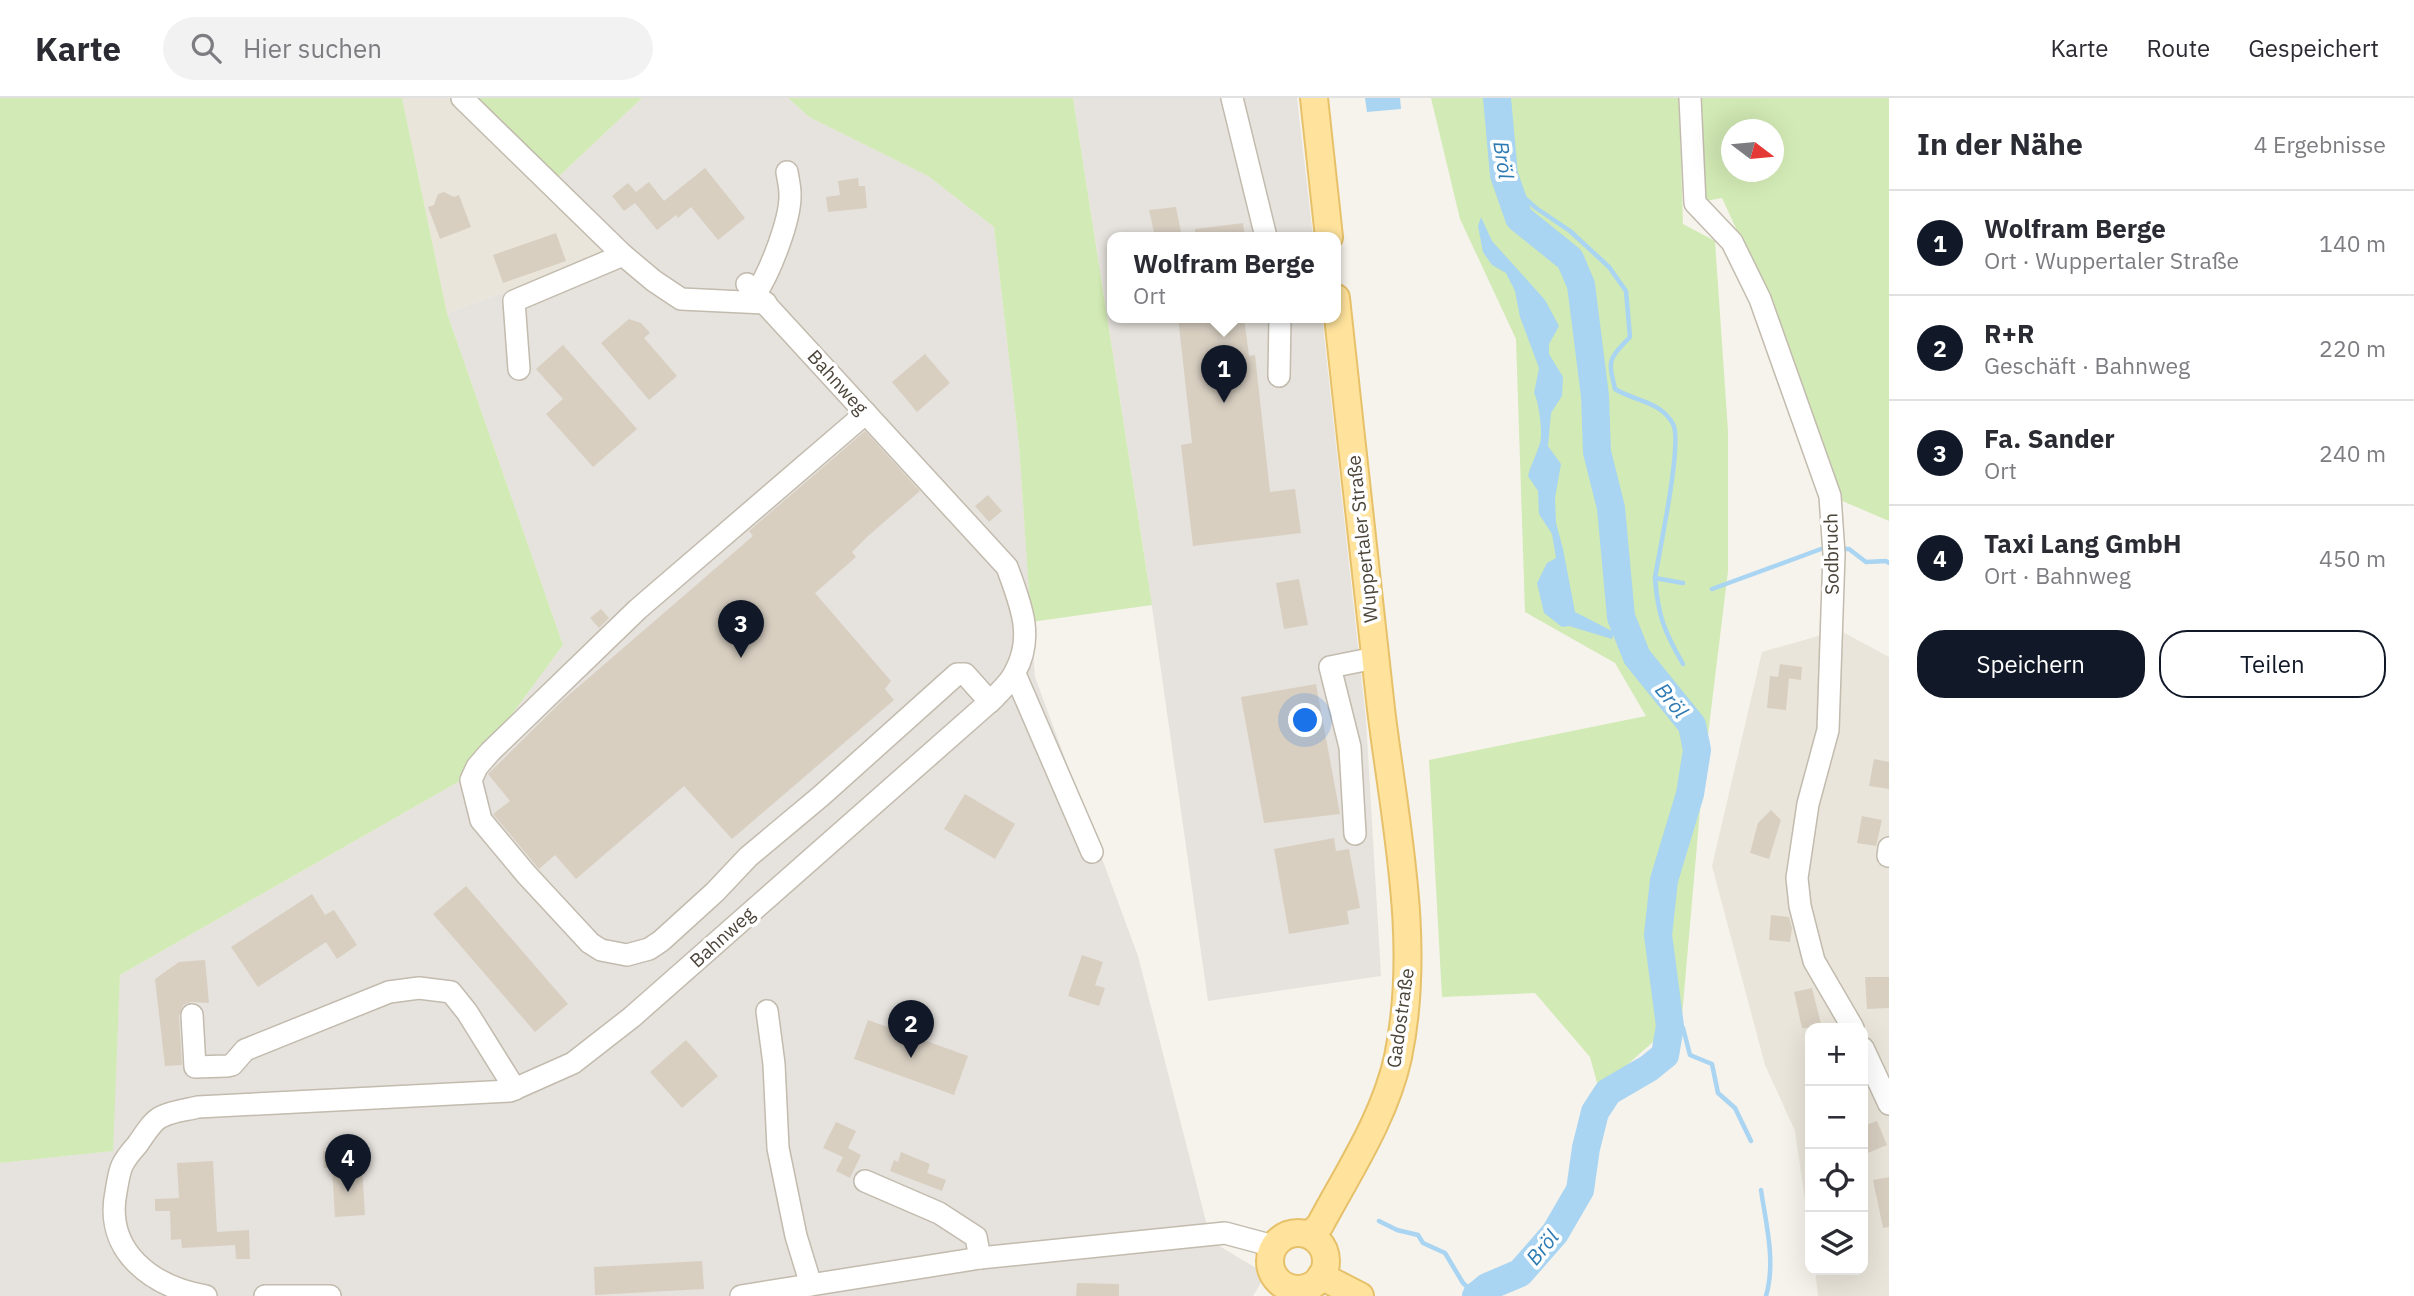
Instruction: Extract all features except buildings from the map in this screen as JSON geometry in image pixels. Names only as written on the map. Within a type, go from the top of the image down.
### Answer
[{"type":"main road","points":[[1314,98],[1328,232]]},
{"type":"main road","name":"Wuppertaler Straße","points":[[1339,323],[1390,780]]},
{"type":"main road","name":"Gadostraße","points":[[1310,1235],[1320,1224],[1374,1125],[1387,1097],[1398,1057],[1409,975],[1406,902],[1390,780]]},
{"type":"main road","points":[[1293,1233],[1310,1235],[1325,1253],[1325,1269],[1315,1283],[1299,1289],[1279,1290],[1272,1272],[1272,1249],[1278,1241],[1293,1233]]},
{"type":"main road","points":[[1321,1276],[1360,1296]]},
{"type":"street","points":[[462,98],[623,255],[681,299],[756,293],[767,277],[782,231],[790,196],[786,172]]},
{"type":"street","points":[[1232,98],[1265,232]]},
{"type":"street","name":"Sodbruch","points":[[1690,98],[1695,203],[1732,242],[1760,299],[1830,496],[1834,554],[1828,730],[1808,804],[1797,878],[1800,906],[1814,961],[1850,1023]]},
{"type":"street","points":[[520,369],[514,301],[623,255]]},
{"type":"street","name":"Bahnweg","points":[[206,1296],[183,1292],[150,1277],[127,1254],[118,1236],[112,1210],[121,1163],[160,1117],[198,1107],[510,1091],[573,1063],[632,1017],[990,702],[1015,674],[1026,643],[1026,633],[1024,612],[1007,567],[756,293]]},
{"type":"street","points":[[1279,376],[1280,323]]},
{"type":"street","points":[[866,413],[638,610],[483,759],[472,774],[471,780],[481,820],[526,874],[590,943],[613,953],[638,953],[661,941],[715,892],[748,857],[821,796],[957,674],[965,674],[990,702]]},
{"type":"street","points":[[1355,834],[1350,747],[1330,667],[1375,658]]},
{"type":"street","points":[[1015,674],[1092,852]]},
{"type":"street","points":[[192,1015],[195,1067],[227,1066],[232,1065],[245,1050],[389,992],[419,988],[451,992],[467,1012],[515,1089]]},
{"type":"street","points":[[767,1011],[774,1064],[778,1148],[796,1236],[811,1285]]},
{"type":"street","points":[[1868,1059],[1889,1104]]},
{"type":"street","points":[[865,1181],[939,1213],[976,1237],[980,1258]]},
{"type":"street","points":[[741,1296],[980,1258],[1225,1233],[1266,1244],[1272,1249]]},
{"type":"street","points":[[265,1296],[330,1296]]},
{"type":"shaded area","points":[[402,98],[470,98],[621,249],[447,313]]},
{"type":"shaded area","points":[[642,98],[788,98],[809,117],[928,176],[994,227],[1019,445],[1035,677],[1138,956],[1211,1241],[1266,1274],[1253,1296],[0,1296],[0,1163],[112,1151],[120,975],[465,778],[563,645],[447,313],[621,249],[554,181]]},
{"type":"shaded area","points":[[1073,98],[1297,98],[1312,232],[1107,232],[1107,316]]},
{"type":"shaded area","points":[[1108,323],[1323,323],[1366,720],[1381,976],[1208,1001],[1147,572]]},
{"type":"shaded area","points":[[1839,630],[1889,657],[1889,1296],[1818,1296],[1816,1275],[1868,1275],[1868,1023],[1805,1023],[1805,1200],[1795,1131],[1765,1065],[1712,866],[1762,652]]},
{"type":"green space","points":[[0,98],[402,98],[447,313],[563,645],[465,778],[120,975],[113,1151],[0,1163]]},
{"type":"green space","points":[[470,98],[642,98],[554,181]]},
{"type":"green space","points":[[788,98],[1073,98],[1152,605],[1031,622],[1019,445],[994,227],[928,176],[809,117]]},
{"type":"green space","points":[[1431,98],[1679,98],[1683,224],[1715,241],[1728,431],[1728,571],[1703,776],[1682,1016],[1599,1090],[1590,1057],[1535,993],[1442,997],[1429,760],[1646,716],[1615,663],[1525,612],[1516,339],[1460,219]]},
{"type":"green space","points":[[1683,98],[1889,98],[1889,521],[1840,500],[1757,274],[1722,198],[1695,203]]},
{"type":"water","points":[[1365,98],[1400,98],[1401,109],[1367,112]]},
{"type":"water","points":[[1481,217],[1492,241],[1545,300],[1559,326],[1549,344],[1549,354],[1563,377],[1562,396],[1551,413],[1548,446],[1561,464],[1555,498],[1556,523],[1575,612],[1614,632],[1612,639],[1569,626],[1562,627],[1544,613],[1537,583],[1547,563],[1556,558],[1552,534],[1539,514],[1538,491],[1528,476],[1541,438],[1539,410],[1534,393],[1539,368],[1520,317],[1515,291],[1506,273],[1492,265],[1483,252],[1478,226]]},
{"type":"waterway","name":"Bröl","points":[[1476,1296],[1487,1287],[1520,1273],[1555,1233],[1580,1190],[1595,1112],[1608,1092],[1649,1068],[1665,1055],[1670,1026],[1658,935],[1664,880],[1690,794],[1697,750],[1692,725],[1637,657],[1621,617],[1611,508],[1597,452],[1595,396],[1581,285],[1570,259],[1519,218],[1504,175],[1497,98]]},
{"type":"waterway","points":[[1505,181],[1536,208],[1570,231],[1609,267],[1626,291],[1630,337],[1612,360],[1613,379],[1615,389],[1654,406],[1668,416],[1673,424],[1673,474],[1655,578],[1683,583]]},
{"type":"waterway","points":[[1712,589],[1821,549]]},
{"type":"waterway","points":[[1845,549],[1849,549],[1866,562],[1889,563]]},
{"type":"waterway","points":[[1655,578],[1663,623],[1683,664]]},
{"type":"waterway","points":[[1670,1020],[1683,1028],[1690,1055],[1712,1064],[1718,1093],[1735,1108],[1751,1141]]},
{"type":"waterway","points":[[1761,1190],[1770,1256],[1766,1296]]},
{"type":"waterway","points":[[1379,1221],[1397,1230],[1418,1235],[1423,1243],[1445,1253],[1463,1283],[1477,1296]]},
{"type":"place","name":"Wolfram Berge","points":[[1224,403]]},
{"type":"place","name":"Fa. Sander","points":[[741,658]]},
{"type":"place","name":"R+R","points":[[911,1058]]},
{"type":"place","name":"Taxi Lang GmbH","points":[[348,1192]]}]
